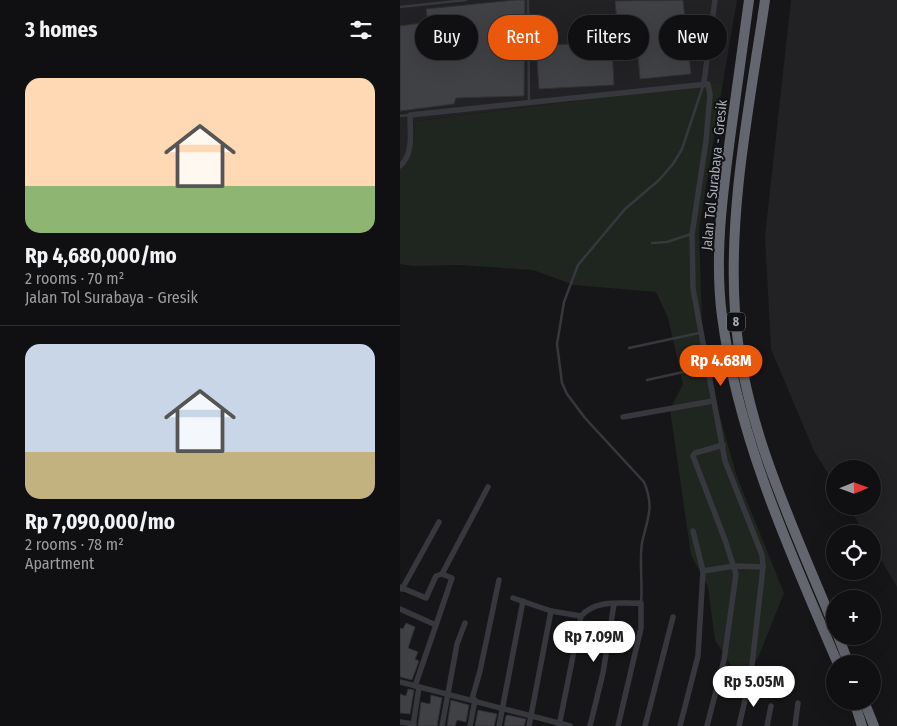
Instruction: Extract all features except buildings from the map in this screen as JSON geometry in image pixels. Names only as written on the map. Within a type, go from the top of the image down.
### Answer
[{"type":"highway","name":"Jalan Tol Surabaya - Gresik","points":[[750,0],[721,218],[722,315],[735,389],[751,449],[834,655]]},
{"type":"highway","name":"Jalan Tol Surabaya - Gresik","points":[[765,0],[734,220],[735,314],[747,387],[763,446],[826,606]]},
{"type":"highway","points":[[857,710],[862,726]]},
{"type":"highway","points":[[868,710],[874,726]]},
{"type":"street","points":[[704,82],[715,0]]},
{"type":"street","points":[[400,166],[406,160],[409,151],[410,115],[704,82],[708,84],[710,95],[706,141],[692,234],[693,289],[725,462],[762,555],[764,567],[751,674],[739,726]]},
{"type":"street","points":[[623,417],[714,401]]},
{"type":"street","points":[[707,726],[724,660],[736,574],[694,461],[695,453],[722,444]]},
{"type":"street","points":[[442,574],[488,487]]},
{"type":"street","points":[[400,722],[414,725],[417,686],[452,581],[450,577],[442,574],[436,576],[426,598],[401,588],[439,522]]},
{"type":"street","points":[[680,726],[698,656],[704,571],[693,531]]},
{"type":"street","points":[[704,571],[734,566],[764,567]]},
{"type":"street","points":[[470,726],[499,580]]},
{"type":"street","points":[[513,598],[551,611],[581,616]]},
{"type":"street","points":[[499,726],[523,601]]},
{"type":"street","points":[[559,725],[581,616],[587,609],[598,604],[641,603],[641,628],[618,726]]},
{"type":"street","points":[[590,726],[603,673],[614,604]]},
{"type":"street","points":[[400,609],[436,625]]},
{"type":"street","points":[[529,726],[551,611]]},
{"type":"street","points":[[645,726],[673,617]]},
{"type":"street","points":[[442,726],[457,644],[465,623]]},
{"type":"street","points":[[400,682],[474,700],[559,725],[570,726]]},
{"type":"street","points":[[795,726],[798,703]]},
{"type":"street","points":[[767,726],[772,706]]},
{"type":"lane","points":[[400,7],[466,0]]},
{"type":"lane","points":[[528,0],[529,103]]},
{"type":"lane","points":[[641,603],[642,544],[651,504],[649,493],[644,482],[585,418],[567,394],[562,383],[557,344],[564,302],[578,265],[625,209],[659,180],[673,164],[682,149],[704,82]]},
{"type":"lane","points":[[400,116],[410,115]]},
{"type":"lane","points":[[652,243],[667,242],[692,234]]},
{"type":"lane","points":[[629,348],[700,333]]},
{"type":"lane","points":[[647,380],[706,366]]},
{"type":"shaded area","points":[[400,0],[737,0],[727,59],[727,15],[659,15],[659,60],[727,60],[723,82],[417,121],[404,165],[400,167]]},
{"type":"shaded area","points":[[791,0],[897,0],[897,587],[881,560],[881,525],[860,525],[853,515],[881,515],[881,460],[826,460],[826,470],[814,451],[771,349],[765,236]]},
{"type":"shaded area","points":[[723,82],[699,229],[702,323],[714,395],[736,474],[784,593],[758,658],[746,671],[733,668],[715,640],[708,587],[691,555],[670,409],[683,384],[668,318],[656,292],[574,285],[533,270],[461,265],[413,266],[400,264],[400,167],[404,165],[417,121]]}]
